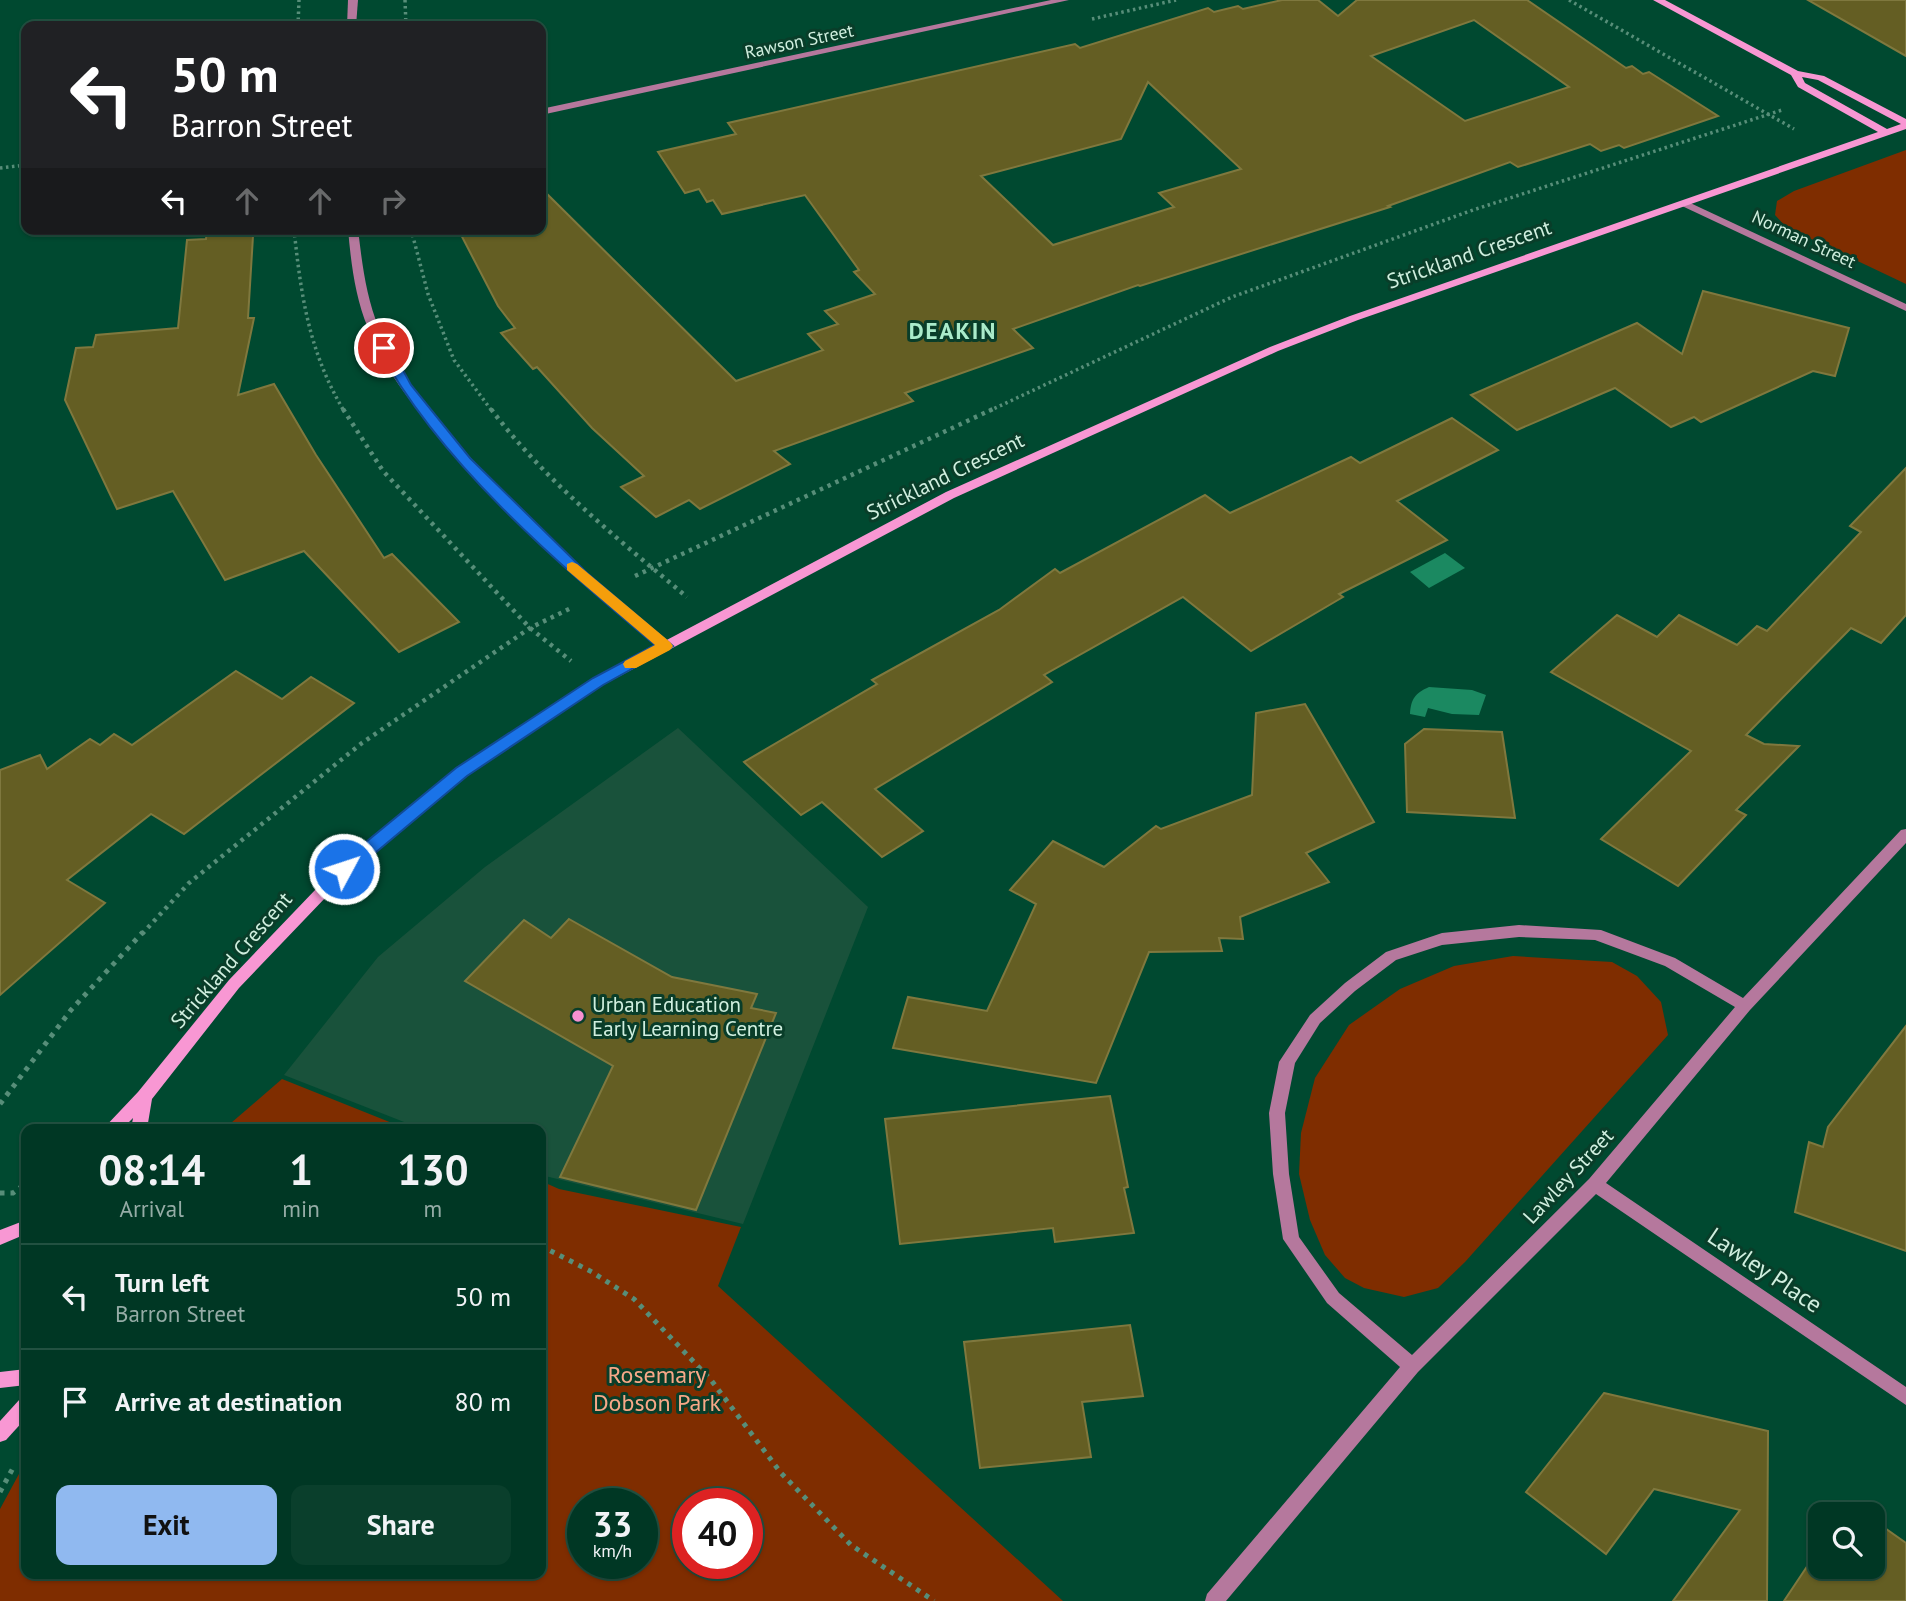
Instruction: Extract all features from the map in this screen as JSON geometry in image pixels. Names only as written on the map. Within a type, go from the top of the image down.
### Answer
[{"type":"street","points":[[352,21],[353,0]]},
{"type":"street","name":"Rawson Street","points":[[546,111],[1064,0]]},
{"type":"street","points":[[1658,0],[1796,73],[1821,78],[1906,124]]},
{"type":"street","points":[[1796,73],[1801,85],[1885,134]]},
{"type":"street","name":"Strickland Crescent","points":[[116,1124],[144,1097],[234,984],[344,869],[461,772],[598,682],[950,495],[1274,349],[1354,318],[1885,134],[1906,124]]},
{"type":"street","name":"Norman Street","points":[[1686,204],[1906,308]]},
{"type":"street","points":[[354,235],[357,269],[374,328],[405,387],[485,481],[582,577],[665,646]]},
{"type":"street","name":"Lawley Street","points":[[1213,1601],[1412,1366],[1595,1184],[1745,1006],[1906,834]]},
{"type":"street","points":[[1412,1366],[1333,1298],[1290,1239],[1281,1174],[1277,1113],[1287,1062],[1315,1019],[1350,987],[1391,956],[1442,939],[1519,931],[1596,934],[1670,962],[1745,1006]]},
{"type":"street","name":"Strickland Crescent","points":[[140,1124],[144,1097]]},
{"type":"street","name":"Lawley Place","points":[[1595,1184],[1906,1397]]},
{"type":"street","points":[[0,1238],[21,1226]]},
{"type":"street","points":[[0,1380],[21,1378]]},
{"type":"street","points":[[0,1434],[21,1411]]},
{"type":"path","points":[[298,21],[299,0]]},
{"type":"path","points":[[405,0],[406,21]]},
{"type":"path","points":[[1569,0],[1769,114]]},
{"type":"path","points":[[0,168],[21,166]]},
{"type":"path","points":[[295,235],[302,301],[317,358],[329,385],[383,471],[530,628],[598,682]]},
{"type":"path","points":[[413,235],[428,293],[454,360],[502,424],[600,524],[716,620]]},
{"type":"path","points":[[546,1249],[592,1272],[634,1299],[711,1380],[781,1474],[851,1545],[934,1601]]},
{"type":"shaded area","points":[[1445,553],[1465,568],[1429,588],[1410,572]]},
{"type":"shaded area","points":[[1429,687],[1472,690],[1486,695],[1479,715],[1452,714],[1428,708],[1425,717],[1410,714],[1415,697]]},
{"type":"shaded area","name":"Urban Education Early Learning Centre","points":[[678,728],[868,907],[743,1224],[546,1176],[546,1124],[409,1124],[284,1075],[378,957],[485,867]]},
{"type":"green space","points":[[1906,150],[1906,284],[1786,227],[1775,215],[1777,201],[1794,191]]},
{"type":"green space","points":[[1513,956],[1612,962],[1637,976],[1661,1002],[1668,1035],[1465,1262],[1438,1288],[1404,1297],[1364,1288],[1345,1278],[1325,1255],[1310,1220],[1299,1174],[1301,1133],[1315,1078],[1349,1025],[1400,989],[1454,966]]},
{"type":"green space","points":[[282,1079],[394,1124],[230,1124]]},
{"type":"green space","name":"Rosemary Dobson Park","points":[[546,1183],[559,1189],[741,1227],[718,1286],[1063,1601],[0,1601],[0,1509],[21,1470],[21,1579],[546,1579]]},
{"type":"building","points":[[1282,0],[1318,0],[1338,16],[1357,0],[1527,0],[1626,68],[1632,66],[1643,74],[1649,72],[1718,116],[1624,148],[1619,145],[1601,151],[1590,144],[1518,167],[1510,162],[1388,206],[1390,207],[1138,285],[1013,329],[1033,348],[905,393],[913,401],[774,451],[790,464],[700,509],[689,500],[656,517],[621,487],[644,476],[592,428],[537,367],[533,369],[501,333],[515,328],[498,306],[461,235],[546,235],[546,193],[736,381],[823,350],[808,334],[838,324],[825,311],[875,294],[854,272],[859,270],[805,195],[722,214],[713,200],[707,202],[699,189],[685,193],[658,152],[736,134],[728,123],[1075,44],[1080,48],[1208,8],[1214,12],[1238,6],[1243,9]],"holes":[[[1474,20],[1569,87],[1465,121],[1371,56]],[[1148,82],[1241,169],[1159,193],[1174,207],[1053,245],[981,176],[1121,139]]]},
{"type":"building","points":[[1808,0],[1906,0],[1906,56]]},
{"type":"building","points":[[206,235],[253,236],[248,318],[254,318],[238,395],[274,384],[316,455],[384,558],[392,554],[459,622],[399,652],[304,551],[225,580],[173,491],[117,509],[65,400],[76,348],[93,347],[96,335],[178,328],[187,240],[206,239]]},
{"type":"building","points":[[1703,291],[1849,328],[1835,376],[1813,371],[1701,422],[1694,417],[1671,427],[1615,388],[1517,430],[1471,395],[1637,323],[1682,354]]},
{"type":"building","points":[[1452,418],[1498,450],[1397,501],[1447,540],[1339,594],[1343,597],[1251,651],[1183,597],[1044,675],[1052,682],[875,789],[923,831],[882,857],[822,802],[801,815],[744,762],[877,684],[872,680],[999,610],[1055,569],[1060,573],[1205,495],[1230,513],[1351,457],[1360,463]]},
{"type":"building","points":[[1906,468],[1906,615],[1881,643],[1851,628],[1746,735],[1764,744],[1799,746],[1736,810],[1746,815],[1678,886],[1601,839],[1691,751],[1551,672],[1617,615],[1657,637],[1679,615],[1737,645],[1757,626],[1767,631],[1861,532],[1850,526]]},
{"type":"building","points":[[236,671],[282,699],[311,677],[354,703],[184,834],[151,814],[67,880],[105,903],[0,995],[0,770],[40,755],[47,769],[90,739],[100,745],[114,734],[132,745]]},
{"type":"building","points":[[1305,704],[1374,822],[1306,853],[1329,882],[1240,917],[1243,939],[1219,938],[1222,951],[1149,952],[1096,1083],[893,1048],[908,997],[987,1011],[1036,904],[1010,890],[1053,841],[1104,867],[1156,826],[1161,829],[1252,795],[1256,713]]},
{"type":"building","points":[[1424,729],[1502,732],[1515,818],[1407,812],[1405,744]]},
{"type":"building","points":[[569,919],[672,977],[757,994],[751,1008],[776,1013],[696,1210],[560,1177],[613,1066],[465,981],[524,920],[551,938]]},
{"type":"building","points":[[1906,1026],[1906,1251],[1795,1212],[1809,1142],[1823,1147],[1828,1127]]},
{"type":"building","points":[[1110,1096],[1134,1233],[1055,1242],[1053,1228],[900,1244],[885,1119]]},
{"type":"building","points":[[1130,1325],[1143,1396],[1082,1402],[1091,1457],[980,1468],[964,1342]]},
{"type":"building","points":[[1604,1393],[1768,1431],[1767,1601],[1673,1601],[1740,1510],[1654,1489],[1606,1554],[1526,1492]]},
{"type":"building","points":[[1885,1528],[1906,1543],[1906,1601],[1784,1601],[1808,1565],[1808,1579],[1885,1579]]},
{"type":"slow traffic","points":[[572,567],[665,646],[631,664]]},
{"type":"place","name":"Urban Education Early Learning Centre","points":[[578,1016]]},
{"type":"district","name":"DEAKIN","points":[[953,330]]},
{"type":"route","points":[[344,869],[461,772],[598,682],[665,646],[582,577],[466,461],[405,387],[384,348]]}]
